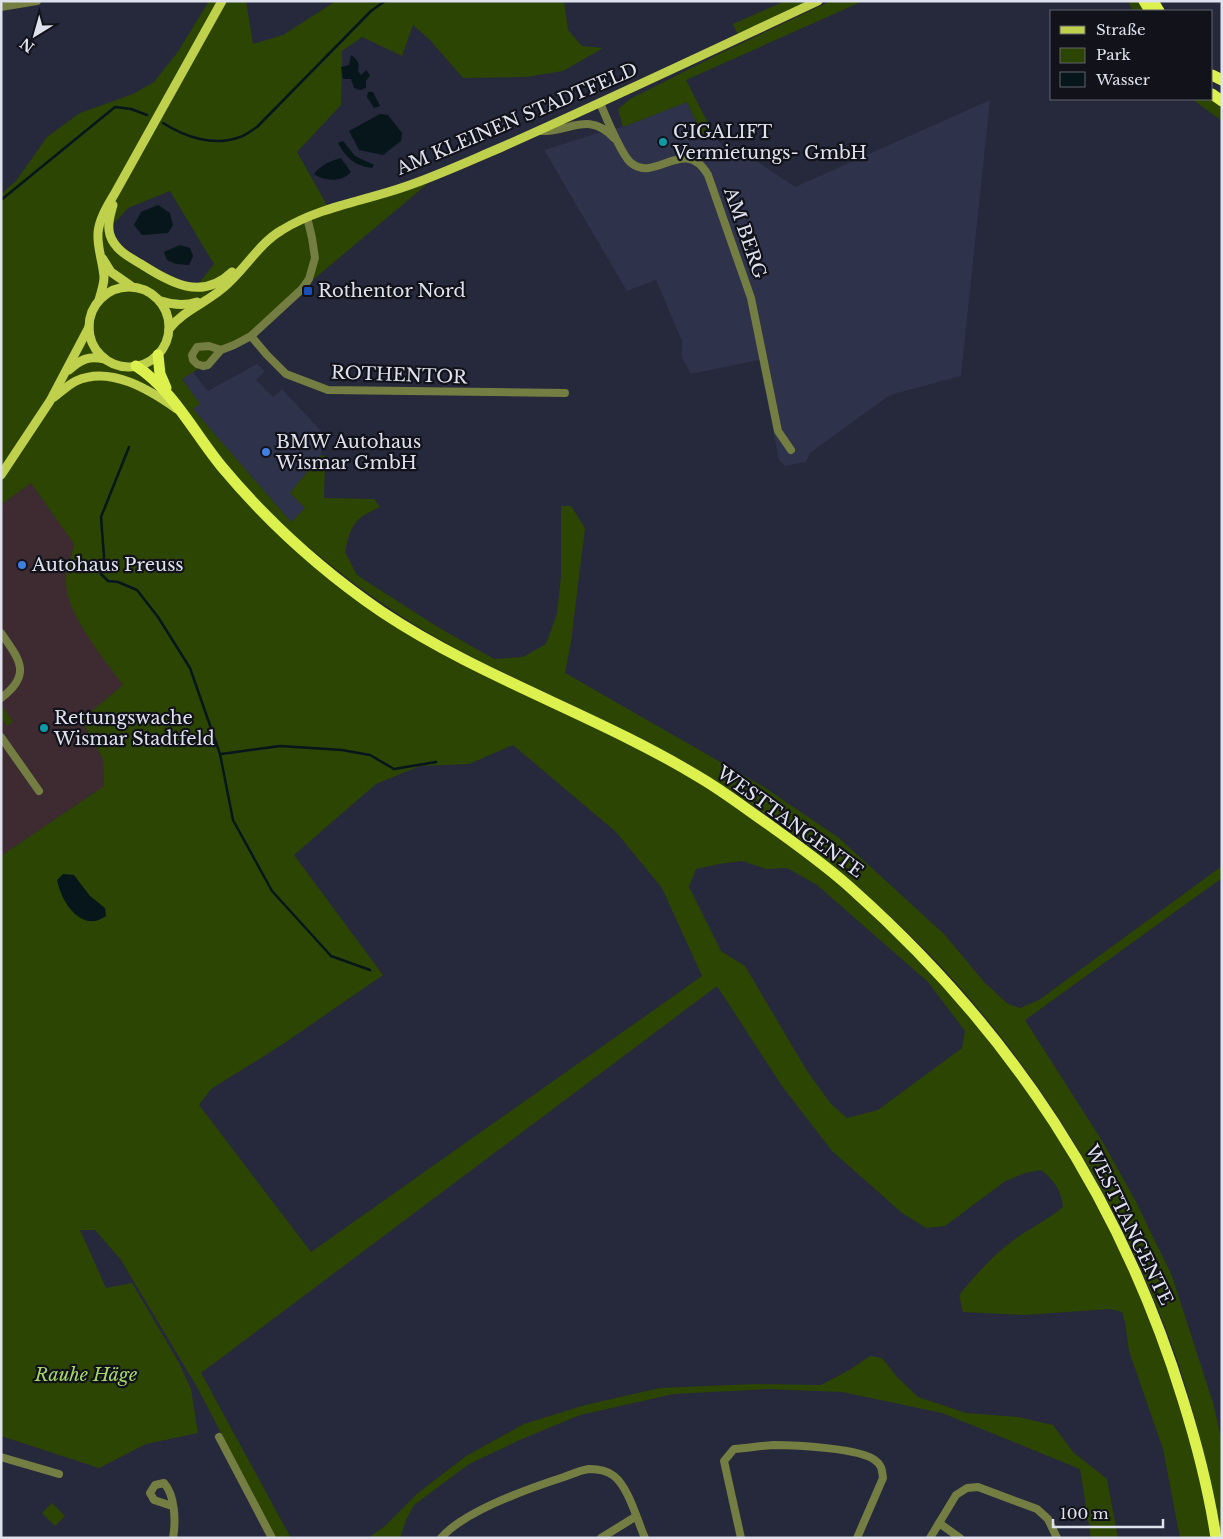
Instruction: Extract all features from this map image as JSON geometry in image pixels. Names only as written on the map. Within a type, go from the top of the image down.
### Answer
[{"type":"highway","name":"WESTTANGENTE","points":[[158,355],[160,374],[171,399]]},
{"type":"highway","name":"WESTTANGENTE","points":[[136,366],[152,379],[171,399],[205,446],[252,500],[311,558],[347,587],[384,613],[462,658],[636,743],[699,777],[805,850],[851,887],[940,973],[985,1026],[1038,1096],[1082,1165],[1133,1264],[1171,1359],[1192,1430],[1216,1538]]},
{"type":"main road","points":[[106,360],[94,345],[89,327],[90,317],[99,300],[103,286],[104,275],[98,233],[100,223],[222,1]]},
{"type":"main road","name":"AM KLEINEN STADTFELD","points":[[254,254],[282,230],[307,217],[403,188],[438,175],[600,103],[818,1]]},
{"type":"main road","points":[[115,193],[108,224],[110,236],[114,243],[125,254],[171,282],[183,286],[196,287],[215,284],[227,277],[244,259],[254,254]]},
{"type":"main road","points":[[99,248],[103,260],[111,272],[131,286],[148,291],[161,301],[182,305],[205,300]]},
{"type":"main road","points":[[65,374],[82,360],[97,357],[124,366],[136,366],[151,361],[164,347],[170,329],[177,320],[227,285],[254,254]]},
{"type":"main road","points":[[99,300],[114,289],[131,286]]},
{"type":"main road","points":[[161,301],[169,319],[170,329]]},
{"type":"main road","points":[[1,475],[50,401],[89,327]]},
{"type":"main road","points":[[50,401],[76,381],[97,375],[110,377],[151,392],[180,411]]},
{"type":"street","points":[[1,7],[36,1]]},
{"type":"street","name":"AM BERG","points":[[600,103],[628,159],[640,168],[650,168],[687,158],[699,163],[708,175],[751,298],[778,431],[791,450]]},
{"type":"street","points":[[539,130],[556,130],[576,124],[593,124],[606,130],[619,143]]},
{"type":"street","points":[[221,350],[251,336],[302,289],[309,279],[315,258],[307,217]]},
{"type":"street","name":"ROTHENTOR","points":[[251,336],[286,374],[328,390],[565,393]]},
{"type":"street","points":[[1,633],[18,660],[20,667],[16,684],[1,698]]},
{"type":"street","points":[[1,737],[39,791]]},
{"type":"street","points":[[220,1437],[272,1538]]},
{"type":"street","points":[[741,1538],[724,1461],[734,1450],[774,1445],[830,1448],[872,1457],[878,1462],[882,1470],[882,1478],[857,1538]]},
{"type":"street","points":[[1,1457],[59,1474]]},
{"type":"street","points":[[441,1538],[451,1528],[477,1512],[539,1485],[588,1469],[603,1470],[615,1476],[627,1492],[644,1538]]},
{"type":"street","points":[[930,1538],[956,1495],[967,1488],[978,1487],[1037,1509],[1048,1519],[1057,1538]]},
{"type":"street","points":[[172,1506],[175,1519],[173,1538]]},
{"type":"street","points":[[601,1538],[635,1517]]},
{"type":"street","points":[[939,1523],[960,1538]]},
{"type":"shaded area","points":[[990,100],[961,376],[890,395],[810,453],[806,462],[785,466],[779,460],[759,360],[691,374],[682,358],[682,341],[656,280],[627,291],[544,150],[623,127],[687,102],[704,139],[714,135],[723,147],[734,146],[795,187]]},
{"type":"shaded area","points":[[257,364],[265,371],[256,380],[273,397],[282,389],[323,433],[321,455],[290,493],[305,508],[291,522],[192,408],[199,404],[182,378],[193,372],[208,391]]},
{"type":"shaded area","points":[[31,483],[74,544],[66,579],[71,602],[82,627],[124,685],[81,720],[103,759],[104,786],[1,856],[1,505]]},
{"type":"green space","name":"Rauhe Häge","points":[[209,1],[246,1],[253,44],[283,35],[336,1],[564,1],[568,30],[582,46],[603,48],[563,71],[526,77],[463,78],[430,40],[413,25],[402,56],[362,37],[342,51],[341,105],[297,152],[329,209],[438,175],[302,289],[251,336],[182,379],[200,404],[193,409],[291,522],[305,508],[290,493],[321,455],[325,456],[324,498],[374,499],[380,507],[364,515],[355,524],[349,535],[345,552],[357,575],[436,626],[494,659],[523,657],[546,644],[557,614],[561,576],[561,506],[571,506],[585,528],[571,642],[565,673],[764,787],[839,838],[945,935],[984,982],[1008,1004],[1020,1008],[1039,1000],[1222,866],[1222,878],[1025,1020],[1104,1144],[1136,1202],[1172,1276],[1213,1403],[1222,1441],[1222,1538],[1215,1515],[1203,1453],[1184,1381],[1172,1345],[1130,1245],[1105,1197],[1049,1103],[1018,1059],[984,1016],[939,964],[918,942],[813,849],[743,799],[641,741],[453,647],[374,598],[301,541],[384,613],[636,743],[805,850],[940,973],[1061,1132],[1156,1318],[1216,1538],[1180,1538],[1163,1449],[1129,1351],[1122,1312],[1110,1309],[1025,1315],[963,1312],[959,1295],[984,1267],[1011,1242],[1063,1207],[1059,1190],[1050,1178],[1041,1170],[1025,1173],[1004,1182],[945,1226],[926,1228],[902,1213],[832,1151],[782,1086],[717,986],[201,1373],[291,1538],[276,1538],[197,1387],[121,1260],[95,1230],[80,1230],[106,1288],[132,1283],[178,1361],[191,1389],[198,1433],[146,1444],[99,1468],[1,1436],[1,856],[104,786],[103,759],[81,720],[123,685],[96,649],[71,606],[66,578],[74,544],[31,483],[1,505],[1,194],[16,181],[47,137],[80,113],[133,94],[154,82],[177,53]],"holes":[[[170,191],[214,264],[196,287],[158,275],[114,243],[109,229],[128,208]],[[513,745],[616,832],[662,888],[702,976],[311,1252],[199,1105],[211,1089],[283,1044],[383,975],[294,855],[376,784],[420,766],[469,764]],[[742,861],[766,869],[787,868],[817,885],[928,982],[965,1031],[962,1048],[878,1110],[847,1118],[831,1104],[807,1071],[745,966],[721,951],[689,887],[696,869]]]},
{"type":"green space","points":[[785,1],[814,1],[738,35],[733,24]]},
{"type":"green space","points":[[831,1],[863,1],[686,80],[714,135],[704,139],[687,102],[623,127],[618,109],[630,99]]},
{"type":"green space","points":[[1128,1],[1141,1],[1146,10],[1132,10]]},
{"type":"green space","points":[[1193,100],[1213,100],[1222,104],[1222,121]]},
{"type":"green space","points":[[2,706],[13,722],[7,726],[1,717]]},
{"type":"green space","points":[[870,1356],[882,1358],[897,1377],[918,1397],[966,1413],[1018,1417],[1053,1425],[1073,1452],[1107,1479],[1118,1538],[1091,1538],[1080,1469],[942,1413],[842,1392],[767,1389],[674,1394],[580,1415],[469,1464],[414,1505],[406,1520],[400,1538],[368,1538],[385,1526],[418,1493],[466,1456],[524,1424],[585,1405],[660,1388],[754,1384],[821,1385],[851,1369]]},
{"type":"green space","points":[[52,1503],[65,1516],[55,1526],[42,1513]]},
{"type":"water","points":[[351,55],[358,62],[358,71],[361,75],[366,70],[370,75],[366,81],[366,88],[360,90],[354,88],[351,79],[343,79],[341,67],[349,65]]},
{"type":"water","points":[[368,92],[373,92],[380,106],[374,108],[367,97]]},
{"type":"water","points":[[380,114],[388,115],[402,133],[401,141],[383,155],[359,150],[349,131]]},
{"type":"water","points":[[343,141],[355,156],[374,165],[372,168],[356,163],[347,157],[338,143]]},
{"type":"water","points":[[341,158],[351,172],[347,176],[333,180],[314,174],[326,164]]},
{"type":"water","points":[[158,205],[170,213],[173,225],[168,233],[142,235],[134,225],[141,212]]},
{"type":"water","points":[[180,245],[190,248],[193,256],[189,265],[176,264],[167,260],[164,252]]},
{"type":"water","points":[[63,874],[74,875],[90,896],[105,908],[106,916],[88,921],[74,913],[59,888],[57,880]]},
{"type":"waterway","points":[[163,123],[190,136],[210,141],[230,140],[244,135],[257,127],[371,11],[385,1]]},
{"type":"waterway","points":[[1,200],[115,107],[131,109],[147,115]]},
{"type":"waterway","points":[[129,447],[101,517],[104,557],[101,574],[108,581],[118,582],[137,590],[158,617],[190,668],[220,754],[233,820],[272,891],[331,956],[370,970]]},
{"type":"waterway","points":[[221,754],[280,746],[342,750],[370,755],[394,769],[436,762]]},
{"type":"place","name":"GIGALIFT Vermietungs- GmbH","points":[[663,142]]},
{"type":"place","name":"Rothentor Nord","points":[[308,291]]},
{"type":"place","name":"BMW Autohaus Wismar GmbH","points":[[266,452]]},
{"type":"place","name":"Autohaus Preuss","points":[[22,565]]},
{"type":"place","name":"Rettungswache Wismar Stadtfeld","points":[[44,728]]}]
